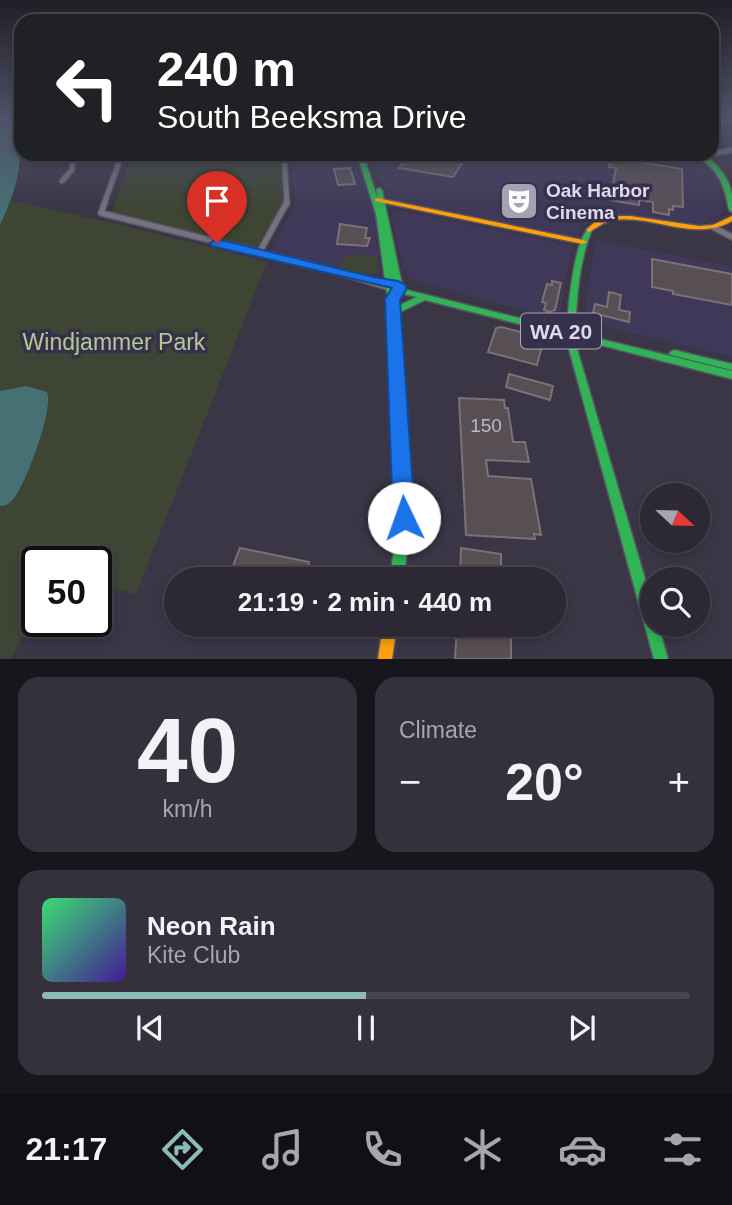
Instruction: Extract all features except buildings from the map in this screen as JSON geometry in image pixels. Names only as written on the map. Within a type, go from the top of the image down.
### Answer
[{"type":"main road","points":[[363,161],[379,201]]},
{"type":"main road","points":[[369,161],[379,201],[394,287],[404,518],[398,567]]},
{"type":"main road","points":[[707,161],[725,175],[732,210]]},
{"type":"main road","points":[[379,201],[583,242]]},
{"type":"main road","points":[[661,659],[569,331],[583,242],[590,227],[607,219],[627,218],[675,226],[713,227],[732,218]]},
{"type":"main road","name":"WA 20","points":[[394,287],[426,298],[543,327],[584,331],[732,367]]},
{"type":"main road","name":"WA 20","points":[[394,287],[556,325],[585,338],[732,375]]},
{"type":"main road","points":[[393,312],[414,299],[426,298]]},
{"type":"main road","points":[[385,659],[388,637]]},
{"type":"street","points":[[62,181],[72,170],[73,161]]},
{"type":"street","points":[[119,161],[101,213],[394,287]]},
{"type":"street","points":[[259,253],[287,206],[284,161]]},
{"type":"street","points":[[713,227],[732,237]]},
{"type":"shaded area","points":[[0,148],[14,148],[14,161],[20,161],[18,172],[0,225]]},
{"type":"shaded area","points":[[291,161],[358,161],[375,211],[380,272],[370,276],[271,252],[294,205]]},
{"type":"shaded area","points":[[374,161],[700,161],[709,164],[720,178],[724,209],[718,220],[697,225],[642,217],[607,216],[583,226],[577,237],[389,200]]},
{"type":"shaded area","points":[[396,209],[572,246],[560,314],[551,318],[410,280],[403,270],[391,212]]},
{"type":"shaded area","points":[[596,240],[732,267],[732,357],[583,321]]},
{"type":"shaded area","points":[[26,386],[47,392],[43,429],[19,490],[9,503],[0,506],[0,391]]},
{"type":"green space","points":[[130,161],[284,161],[287,206],[259,253],[110,217]]},
{"type":"green space","name":"Windjammer Park","points":[[11,201],[113,223],[267,262],[136,594],[112,589],[112,546],[21,546],[23,637],[10,659],[0,659],[0,225]]},
{"type":"green space","points":[[348,254],[377,256],[379,272],[364,276],[337,268]]},
{"type":"traffic: fast","points":[[362,161],[379,214],[390,288],[543,327],[569,331],[585,338],[732,375]]},
{"type":"traffic: fast","points":[[707,161],[722,178],[732,210]]},
{"type":"traffic: fast","points":[[379,190],[399,290]]},
{"type":"traffic: fast","points":[[589,230],[576,284],[571,342],[661,659]]},
{"type":"traffic: fast","points":[[390,288],[393,299],[404,518],[398,567]]},
{"type":"traffic: fast","points":[[393,312],[422,298]]},
{"type":"traffic: fast","points":[[674,353],[732,367]]},
{"type":"traffic: slow","points":[[377,200],[583,242]]},
{"type":"traffic: slow","points":[[589,230],[600,222],[614,218],[699,228],[715,226],[732,218]]},
{"type":"traffic: slow","points":[[385,659],[388,637]]},
{"type":"place","name":"Oak Harbor Cinema","points":[[519,201]]},
{"type":"route","points":[[217,243],[373,282],[398,285],[399,290],[393,299],[404,518]]}]
